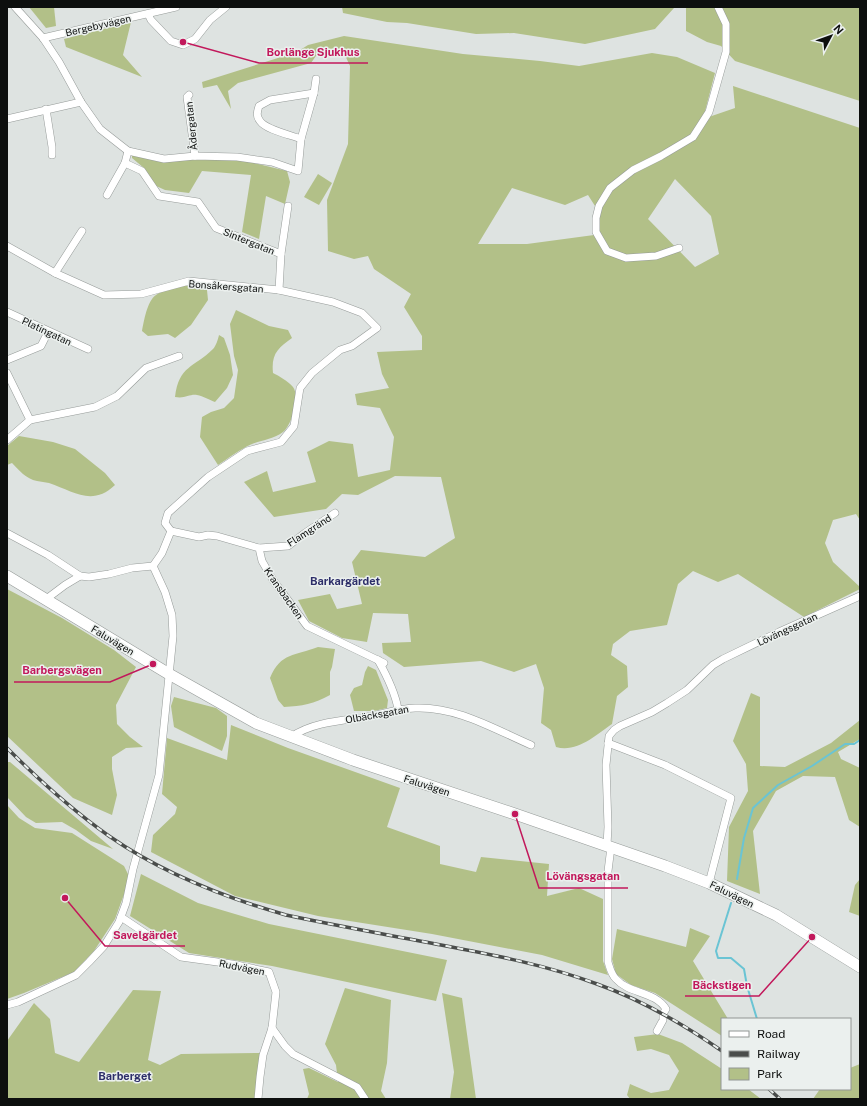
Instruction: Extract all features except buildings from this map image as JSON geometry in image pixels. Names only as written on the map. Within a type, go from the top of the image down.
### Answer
[{"type":"street","points":[[15,7],[43,38],[59,62],[81,102],[100,129],[128,151],[164,159],[195,156],[237,157],[272,162],[298,171],[301,139],[314,93],[316,79]]},
{"type":"street","name":"Bergebyvägen","points":[[43,38],[176,7]]},
{"type":"street","points":[[148,14],[151,20],[171,41],[183,45],[195,39],[210,20],[226,7]]},
{"type":"street","points":[[679,248],[656,256],[626,258],[607,251],[596,232],[596,218],[599,206],[610,188],[633,170],[661,156],[692,137],[709,112],[726,52],[726,24],[718,7]]},
{"type":"street","points":[[301,139],[269,128],[260,122],[257,114],[259,106],[270,100],[314,93]]},
{"type":"street","name":"Ådergatan","points":[[189,95],[187,97],[195,156]]},
{"type":"street","points":[[7,119],[81,102]]},
{"type":"street","points":[[46,109],[52,155]]},
{"type":"street","points":[[108,195],[125,163],[128,151]]},
{"type":"street","name":"Sintergatan","points":[[125,163],[142,171],[159,196],[198,202],[216,228],[280,254],[279,290]]},
{"type":"street","points":[[280,254],[288,206]]},
{"type":"street","points":[[55,273],[82,231]]},
{"type":"street","name":"Bonsåkersgatan","points":[[7,246],[55,273],[104,294],[140,294],[189,281],[279,290],[333,302],[362,313],[378,328],[352,346],[340,350],[312,373],[300,388],[294,426],[281,442],[247,451],[208,477],[168,513],[165,523],[170,530]]},
{"type":"street","name":"Platingatan","points":[[7,312],[88,349]]},
{"type":"street","points":[[7,360],[41,346],[48,332]]},
{"type":"street","points":[[7,440],[30,420],[94,407],[117,396],[146,368],[179,356]]},
{"type":"street","points":[[7,372],[30,420]]},
{"type":"street","name":"Flamgränd","points":[[259,548],[288,546],[335,513]]},
{"type":"street","points":[[7,533],[48,555],[80,576],[89,577],[132,568],[153,566],[162,553],[170,530],[199,537],[208,535],[217,536],[259,548]]},
{"type":"street","name":"Kransbacken","points":[[259,548],[262,562],[273,580],[307,626],[381,661],[398,709]]},
{"type":"street","points":[[7,1005],[18,1002],[81,971],[104,946],[121,917],[126,903],[133,869],[158,774],[173,636],[172,615],[165,592],[153,566]]},
{"type":"street","name":"Faluvägen","points":[[7,576],[169,674],[256,723],[353,760],[609,846],[709,883],[776,915],[860,967]]},
{"type":"street","points":[[45,600],[80,576]]},
{"type":"street","name":"Lövängsgatan","points":[[657,1031],[663,1020],[663,1014],[666,1008],[658,1000],[616,980],[611,972],[608,962],[609,846],[606,765],[609,736],[620,726],[652,712],[674,699],[687,690],[714,665],[723,659],[860,596]]},
{"type":"street","name":"Olbäcksgatan","points":[[290,737],[302,729],[333,722],[368,717],[398,709],[417,708],[443,709],[468,717],[531,745]]},
{"type":"street","points":[[608,743],[665,765],[731,798],[709,883]]},
{"type":"street","name":"Rudvägen","points":[[121,917],[182,957],[232,964],[270,972],[276,992],[272,1028],[263,1055],[258,1099]]},
{"type":"street","points":[[272,1028],[293,1054],[357,1087],[365,1099]]},
{"type":"green space","points":[[29,7],[54,7],[56,26],[46,28]]},
{"type":"green space","points":[[342,7],[685,7],[674,8],[655,29],[585,44],[514,33],[476,34],[407,23],[387,22],[343,13]]},
{"type":"green space","points":[[686,7],[860,7],[860,101],[735,61],[721,46],[707,42],[686,31]]},
{"type":"green space","points":[[131,22],[123,55],[142,77],[66,47],[64,39]]},
{"type":"green space","points":[[344,36],[463,54],[579,66],[652,53],[677,57],[715,73],[703,119],[735,108],[733,86],[860,128],[860,520],[856,514],[833,520],[825,543],[833,562],[860,587],[860,589],[804,617],[738,574],[718,582],[693,571],[678,584],[667,625],[630,631],[613,644],[611,655],[627,666],[628,687],[617,696],[612,724],[586,742],[564,748],[556,747],[551,730],[541,723],[544,688],[536,664],[514,672],[481,661],[404,667],[383,653],[382,643],[411,642],[408,614],[373,613],[367,642],[342,638],[309,621],[298,600],[330,594],[337,609],[362,604],[352,562],[361,550],[425,557],[455,538],[441,477],[395,476],[358,495],[342,494],[326,509],[274,517],[244,482],[267,471],[273,492],[316,482],[307,452],[329,441],[353,444],[358,477],[390,470],[394,437],[380,408],[357,405],[355,394],[389,388],[382,374],[377,352],[422,350],[422,336],[404,307],[411,294],[374,269],[368,256],[354,259],[328,251],[327,200],[348,144],[350,66],[343,51],[318,53],[311,63],[238,83],[228,91],[231,109],[217,85],[203,88],[202,82],[297,52],[308,45]],"holes":[[[675,179],[711,216],[719,254],[695,267],[648,219]],[[512,188],[565,205],[588,195],[595,206],[594,235],[527,244],[478,244]]]},
{"type":"green space","points":[[132,154],[196,159],[237,159],[287,171],[290,182],[285,204],[266,196],[259,239],[242,232],[251,175],[202,171],[189,193],[165,190],[154,185],[144,168],[132,158]]},
{"type":"green space","points":[[318,174],[332,183],[319,205],[304,197]]},
{"type":"green space","points":[[180,286],[193,286],[207,290],[208,300],[191,325],[175,338],[168,334],[148,336],[142,331],[150,302],[159,293]]},
{"type":"green space","points":[[236,310],[269,326],[288,330],[292,338],[276,352],[273,361],[273,373],[281,377],[293,387],[296,397],[292,417],[283,432],[272,438],[248,446],[218,465],[200,437],[202,417],[211,412],[224,408],[234,398],[238,370],[234,356],[230,324]]},
{"type":"green space","points":[[219,335],[224,338],[230,355],[233,375],[227,388],[215,402],[197,395],[175,397],[180,379],[184,373],[188,368],[213,349]]},
{"type":"green space","points":[[19,436],[53,442],[75,449],[105,473],[115,485],[107,492],[90,496],[74,493],[49,483],[29,478],[12,463],[7,465],[7,446]]},
{"type":"green space","points":[[7,589],[62,618],[114,650],[136,667],[116,705],[117,724],[143,747],[126,748],[112,757],[112,769],[117,795],[112,815],[73,798],[7,736]]},
{"type":"green space","points":[[318,647],[335,649],[330,672],[330,695],[319,701],[308,704],[284,707],[278,700],[270,678],[274,670],[284,659]]},
{"type":"green space","points":[[368,666],[376,670],[388,700],[387,708],[374,711],[354,711],[350,695],[354,688],[362,685]]},
{"type":"green space","points":[[751,693],[760,697],[760,766],[785,767],[831,743],[860,720],[860,739],[838,752],[841,759],[860,768],[860,827],[849,820],[835,777],[803,776],[776,791],[753,831],[760,894],[727,881],[729,827],[748,791],[746,764],[733,741]]},
{"type":"green space","points":[[174,697],[216,708],[227,716],[227,736],[222,751],[174,727],[171,706]]},
{"type":"green space","points":[[231,725],[288,748],[400,788],[387,827],[440,846],[440,864],[476,872],[481,857],[549,864],[547,896],[579,888],[603,899],[603,961],[608,975],[542,955],[432,934],[318,916],[235,896],[151,852],[153,835],[175,814],[177,807],[162,794],[167,738],[227,760]]},
{"type":"green space","points":[[7,762],[10,762],[113,849],[91,841],[62,822],[36,823],[26,817],[7,797]]},
{"type":"green space","points":[[7,805],[19,818],[35,828],[72,833],[124,866],[130,878],[115,919],[94,951],[74,972],[7,999]]},
{"type":"green space","points":[[141,874],[198,903],[269,924],[447,960],[436,1001],[272,966],[189,953],[130,916]]},
{"type":"green space","points":[[860,879],[860,916],[849,912],[855,885]]},
{"type":"green space","points":[[690,928],[710,936],[693,961],[727,1018],[721,1018],[721,1035],[655,993],[631,985],[616,974],[612,959],[617,929],[686,947]]},
{"type":"green space","points":[[345,988],[391,1000],[387,1063],[381,1091],[386,1099],[307,1099],[309,1094],[303,1069],[309,1068],[338,1082],[336,1065],[325,1044]]},
{"type":"green space","points":[[133,990],[161,991],[148,1060],[160,1065],[181,1054],[261,1053],[258,1099],[7,1099],[7,1041],[34,1003],[50,1019],[55,1053],[79,1062]]},
{"type":"green space","points":[[442,993],[462,998],[476,1099],[450,1099],[454,1072]]},
{"type":"green space","points":[[658,1034],[682,1043],[721,1068],[721,1090],[749,1090],[761,1099],[630,1099],[627,1095],[630,1084],[651,1093],[669,1090],[679,1071],[669,1055],[651,1049],[637,1051],[634,1037]]},
{"type":"green space","points":[[860,1064],[860,1099],[813,1099],[819,1090],[851,1090],[851,1068]]},
{"type":"waterway","points":[[737,879],[744,838],[753,808],[778,785],[812,766],[845,744],[854,744],[860,740]]},
{"type":"waterway","points":[[731,903],[716,951],[718,958],[731,958],[744,969],[747,986],[757,1018]]},
{"type":"railway","points":[[7,748],[56,794],[109,836],[150,861],[194,883],[216,892],[286,915],[500,957],[578,977],[614,990],[646,1005],[692,1031],[721,1050]]},
{"type":"railway","points":[[770,1090],[780,1099]]},
{"type":"place","name":"Borlänge Sjukhus","points":[[183,42]]},
{"type":"place","name":"Barbergsvägen","points":[[153,664]]},
{"type":"place","name":"Lövängsgatan","points":[[515,814]]},
{"type":"place","name":"Savelgärdet","points":[[65,898]]},
{"type":"place","name":"Bäckstigen","points":[[812,937]]},
{"type":"district","name":"Barkargärdet","points":[[345,581]]},
{"type":"district","name":"Barberget","points":[[125,1076]]}]
